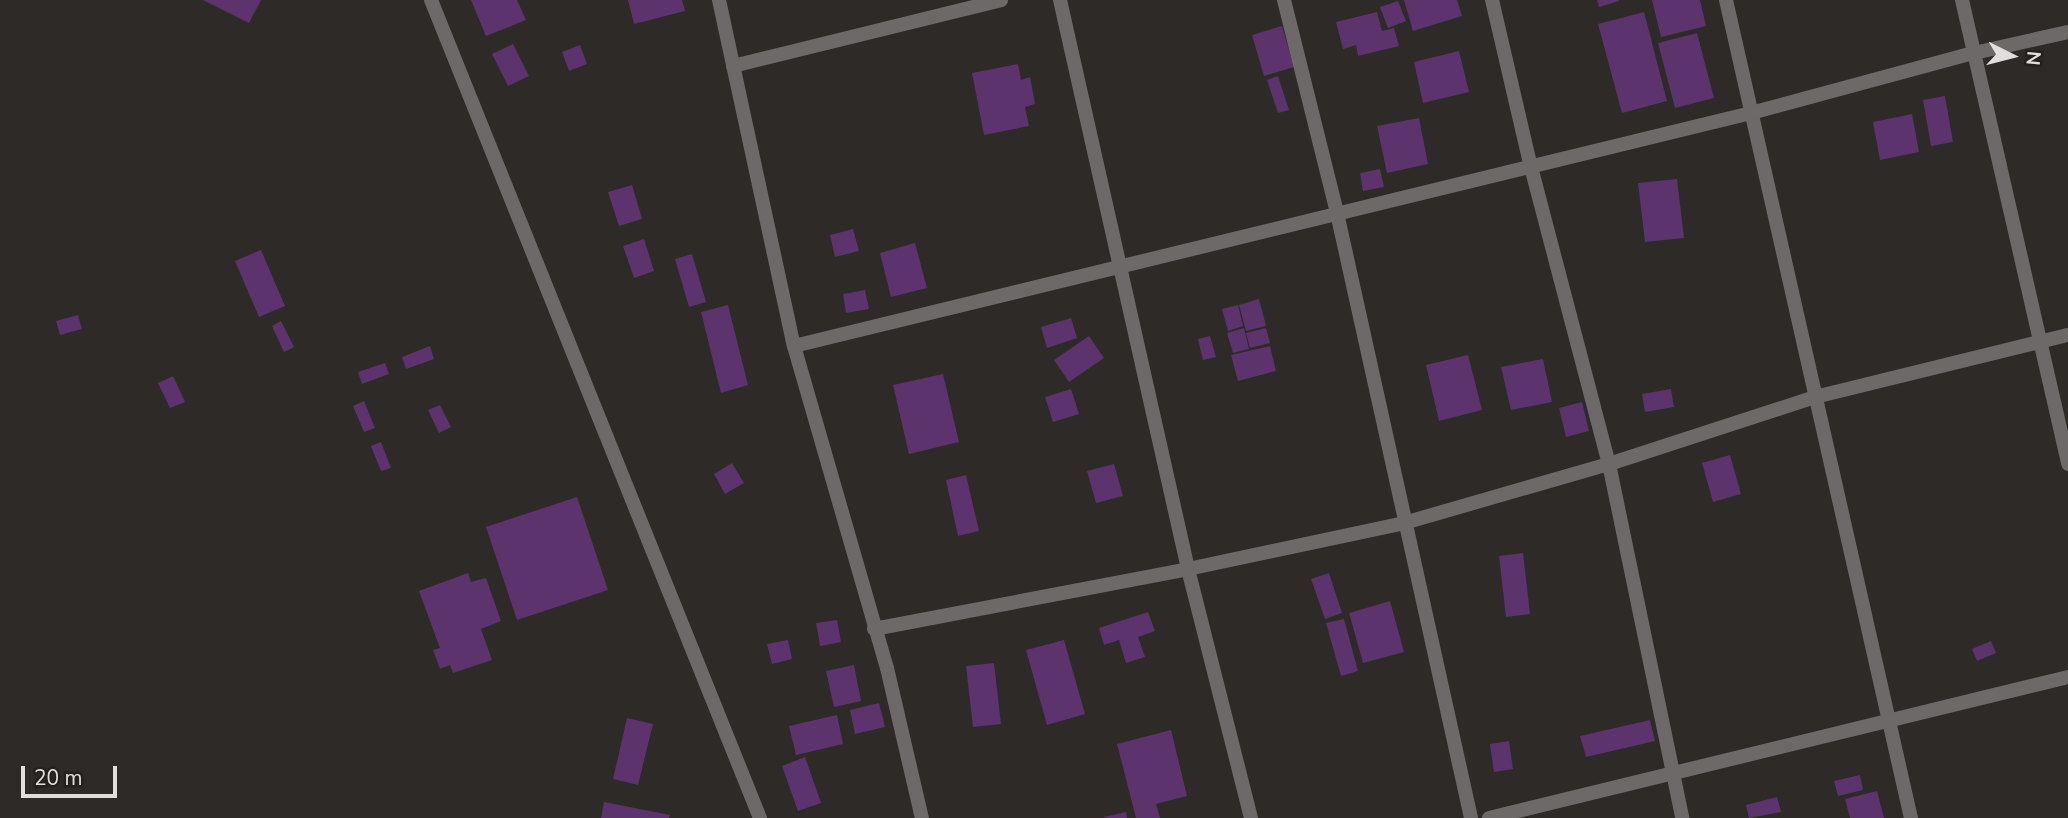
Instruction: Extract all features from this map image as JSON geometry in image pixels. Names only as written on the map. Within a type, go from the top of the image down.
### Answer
[{"type":"street","points":[[431,0],[760,818]]},
{"type":"street","points":[[719,0],[794,346],[887,667],[922,818]]},
{"type":"street","points":[[733,66],[1001,0]]},
{"type":"street","points":[[1060,0],[1188,569],[1251,818]]},
{"type":"street","points":[[1284,0],[1337,213],[1471,818]]},
{"type":"street","points":[[1492,0],[1531,167],[1609,464],[1682,818]]},
{"type":"street","points":[[1726,0],[1911,818]]},
{"type":"street","points":[[1962,0],[2068,464]]},
{"type":"street","points":[[794,346],[1751,113],[1974,53],[2068,32]]},
{"type":"street","points":[[874,629],[1188,569],[1405,523],[1609,464],[1815,397],[2068,335]]},
{"type":"street","points":[[1489,818],[2068,677]]},
{"type":"building","points":[[203,0],[261,0],[249,23]]},
{"type":"building","points":[[471,0],[517,0],[526,20],[486,36]]},
{"type":"building","points":[[628,0],[682,0],[685,11],[634,24]]},
{"type":"building","points":[[1404,0],[1457,0],[1462,16],[1413,31]]},
{"type":"building","points":[[1597,0],[1619,0],[1619,1],[1599,7]]},
{"type":"building","points":[[1652,0],[1700,0],[1706,26],[1661,37]]},
{"type":"building","points":[[1398,1],[1406,21],[1388,28],[1380,7]]},
{"type":"building","points":[[1377,12],[1382,31],[1394,28],[1399,46],[1358,56],[1356,45],[1343,49],[1336,22]]},
{"type":"building","points":[[1644,12],[1667,101],[1622,113],[1598,24]]},
{"type":"building","points":[[1282,26],[1294,67],[1264,76],[1252,35]]},
{"type":"building","points":[[1697,33],[1714,98],[1675,108],[1658,43]]},
{"type":"building","points":[[513,44],[529,76],[508,86],[492,54]]},
{"type":"building","points":[[580,45],[587,64],[569,71],[562,52]]},
{"type":"building","points":[[1459,51],[1469,92],[1423,103],[1414,62]]},
{"type":"building","points":[[1018,64],[1021,80],[1030,77],[1035,104],[1025,107],[1029,126],[984,135],[972,73]]},
{"type":"building","points":[[1278,76],[1289,110],[1278,113],[1267,80]]},
{"type":"building","points":[[1945,96],[1953,142],[1931,146],[1923,100]]},
{"type":"building","points":[[1912,114],[1919,152],[1880,160],[1873,122]]},
{"type":"building","points":[[1419,118],[1428,164],[1387,173],[1377,126]]},
{"type":"building","points":[[1380,169],[1384,187],[1363,191],[1360,173]]},
{"type":"building","points":[[1677,179],[1684,238],[1645,242],[1638,183]]},
{"type":"building","points":[[632,185],[642,219],[619,226],[608,192]]},
{"type":"building","points":[[853,229],[859,251],[835,257],[830,235]]},
{"type":"building","points":[[644,239],[654,271],[634,278],[623,246]]},
{"type":"building","points":[[915,243],[927,288],[891,297],[880,253]]},
{"type":"building","points":[[261,250],[285,306],[259,317],[235,261]]},
{"type":"building","points":[[692,254],[706,302],[689,307],[675,259]]},
{"type":"building","points":[[865,290],[869,309],[846,313],[843,294]]},
{"type":"building","points":[[1259,299],[1266,326],[1246,331],[1239,305]]},
{"type":"building","points":[[728,305],[748,385],[721,393],[701,312]]},
{"type":"building","points":[[1238,305],[1243,326],[1228,331],[1222,309]]},
{"type":"building","points":[[78,315],[82,329],[60,335],[56,321]]},
{"type":"building","points":[[1071,318],[1077,338],[1047,348],[1041,327]]},
{"type":"building","points":[[281,321],[294,347],[284,352],[272,326]]},
{"type":"building","points":[[1244,328],[1249,349],[1233,353],[1227,333]]},
{"type":"building","points":[[1266,328],[1270,343],[1250,348],[1246,333]]},
{"type":"building","points":[[1089,336],[1104,358],[1069,382],[1054,360]]},
{"type":"building","points":[[1210,336],[1216,357],[1203,360],[1198,339]]},
{"type":"building","points":[[430,346],[434,359],[406,369],[402,357]]},
{"type":"building","points":[[1270,346],[1276,371],[1238,381],[1231,355]]},
{"type":"building","points":[[1468,355],[1482,410],[1439,421],[1426,365]]},
{"type":"building","points":[[1543,359],[1552,402],[1511,410],[1501,367]]},
{"type":"building","points":[[385,363],[389,374],[362,384],[358,372]]},
{"type":"building","points":[[943,374],[959,442],[909,454],[893,385]]},
{"type":"building","points":[[173,376],[185,402],[170,408],[158,383]]},
{"type":"building","points":[[1071,389],[1079,414],[1053,422],[1045,397]]},
{"type":"building","points":[[1671,389],[1674,407],[1645,412],[1642,394]]},
{"type":"building","points":[[364,401],[375,428],[364,432],[353,406]]},
{"type":"building","points":[[1582,402],[1589,431],[1566,437],[1559,408]]},
{"type":"building","points":[[440,405],[451,427],[439,433],[428,410]]},
{"type":"building","points":[[381,442],[391,468],[381,471],[371,446]]},
{"type":"building","points":[[1730,455],[1741,494],[1713,502],[1702,463]]},
{"type":"building","points":[[732,463],[744,483],[725,494],[714,474]]},
{"type":"building","points":[[1114,464],[1123,496],[1096,503],[1087,471]]},
{"type":"building","points":[[966,475],[979,531],[958,536],[946,480]]},
{"type":"building","points":[[577,497],[608,590],[517,620],[486,527]]},
{"type":"building","points":[[1523,553],[1530,614],[1506,617],[1499,556]]},
{"type":"building","points":[[468,573],[471,582],[486,578],[501,621],[481,629],[492,660],[453,673],[450,665],[440,669],[433,650],[440,648],[419,591]]},
{"type":"building","points":[[1329,573],[1342,613],[1325,619],[1311,579]]},
{"type":"building","points":[[1390,601],[1404,652],[1363,663],[1349,613]]},
{"type":"building","points":[[1148,612],[1155,631],[1138,637],[1145,657],[1126,663],[1119,640],[1104,645],[1099,628]]},
{"type":"building","points":[[1344,619],[1358,671],[1341,676],[1326,623]]},
{"type":"building","points":[[837,620],[841,642],[820,646],[816,623]]},
{"type":"building","points":[[788,640],[792,659],[772,664],[767,644]]},
{"type":"building","points":[[1064,640],[1085,714],[1047,725],[1026,650]]},
{"type":"building","points":[[1991,641],[1996,653],[1977,661],[1972,649]]},
{"type":"building","points":[[994,663],[1001,724],[973,727],[966,666]]},
{"type":"building","points":[[854,665],[861,701],[834,707],[826,671]]},
{"type":"building","points":[[879,703],[885,727],[855,734],[850,710]]},
{"type":"building","points":[[837,715],[843,744],[796,755],[789,726]]},
{"type":"building","points":[[627,718],[653,724],[638,785],[613,779]]},
{"type":"building","points":[[1650,720],[1655,741],[1586,757],[1580,736]]},
{"type":"building","points":[[1171,730],[1187,796],[1156,804],[1160,818],[1136,818],[1117,744]]},
{"type":"building","points":[[1509,741],[1513,769],[1494,772],[1490,744]]},
{"type":"building","points":[[805,757],[821,803],[798,811],[782,766]]},
{"type":"building","points":[[1860,775],[1863,790],[1838,796],[1834,781]]},
{"type":"building","points":[[1877,791],[1884,818],[1850,818],[1845,799]]},
{"type":"building","points":[[1777,797],[1781,812],[1749,818],[1746,805]]},
{"type":"building","points":[[604,802],[670,815],[669,818],[601,818]]},
{"type":"building","points":[[1126,812],[1127,818],[1104,818],[1104,817]]}]
